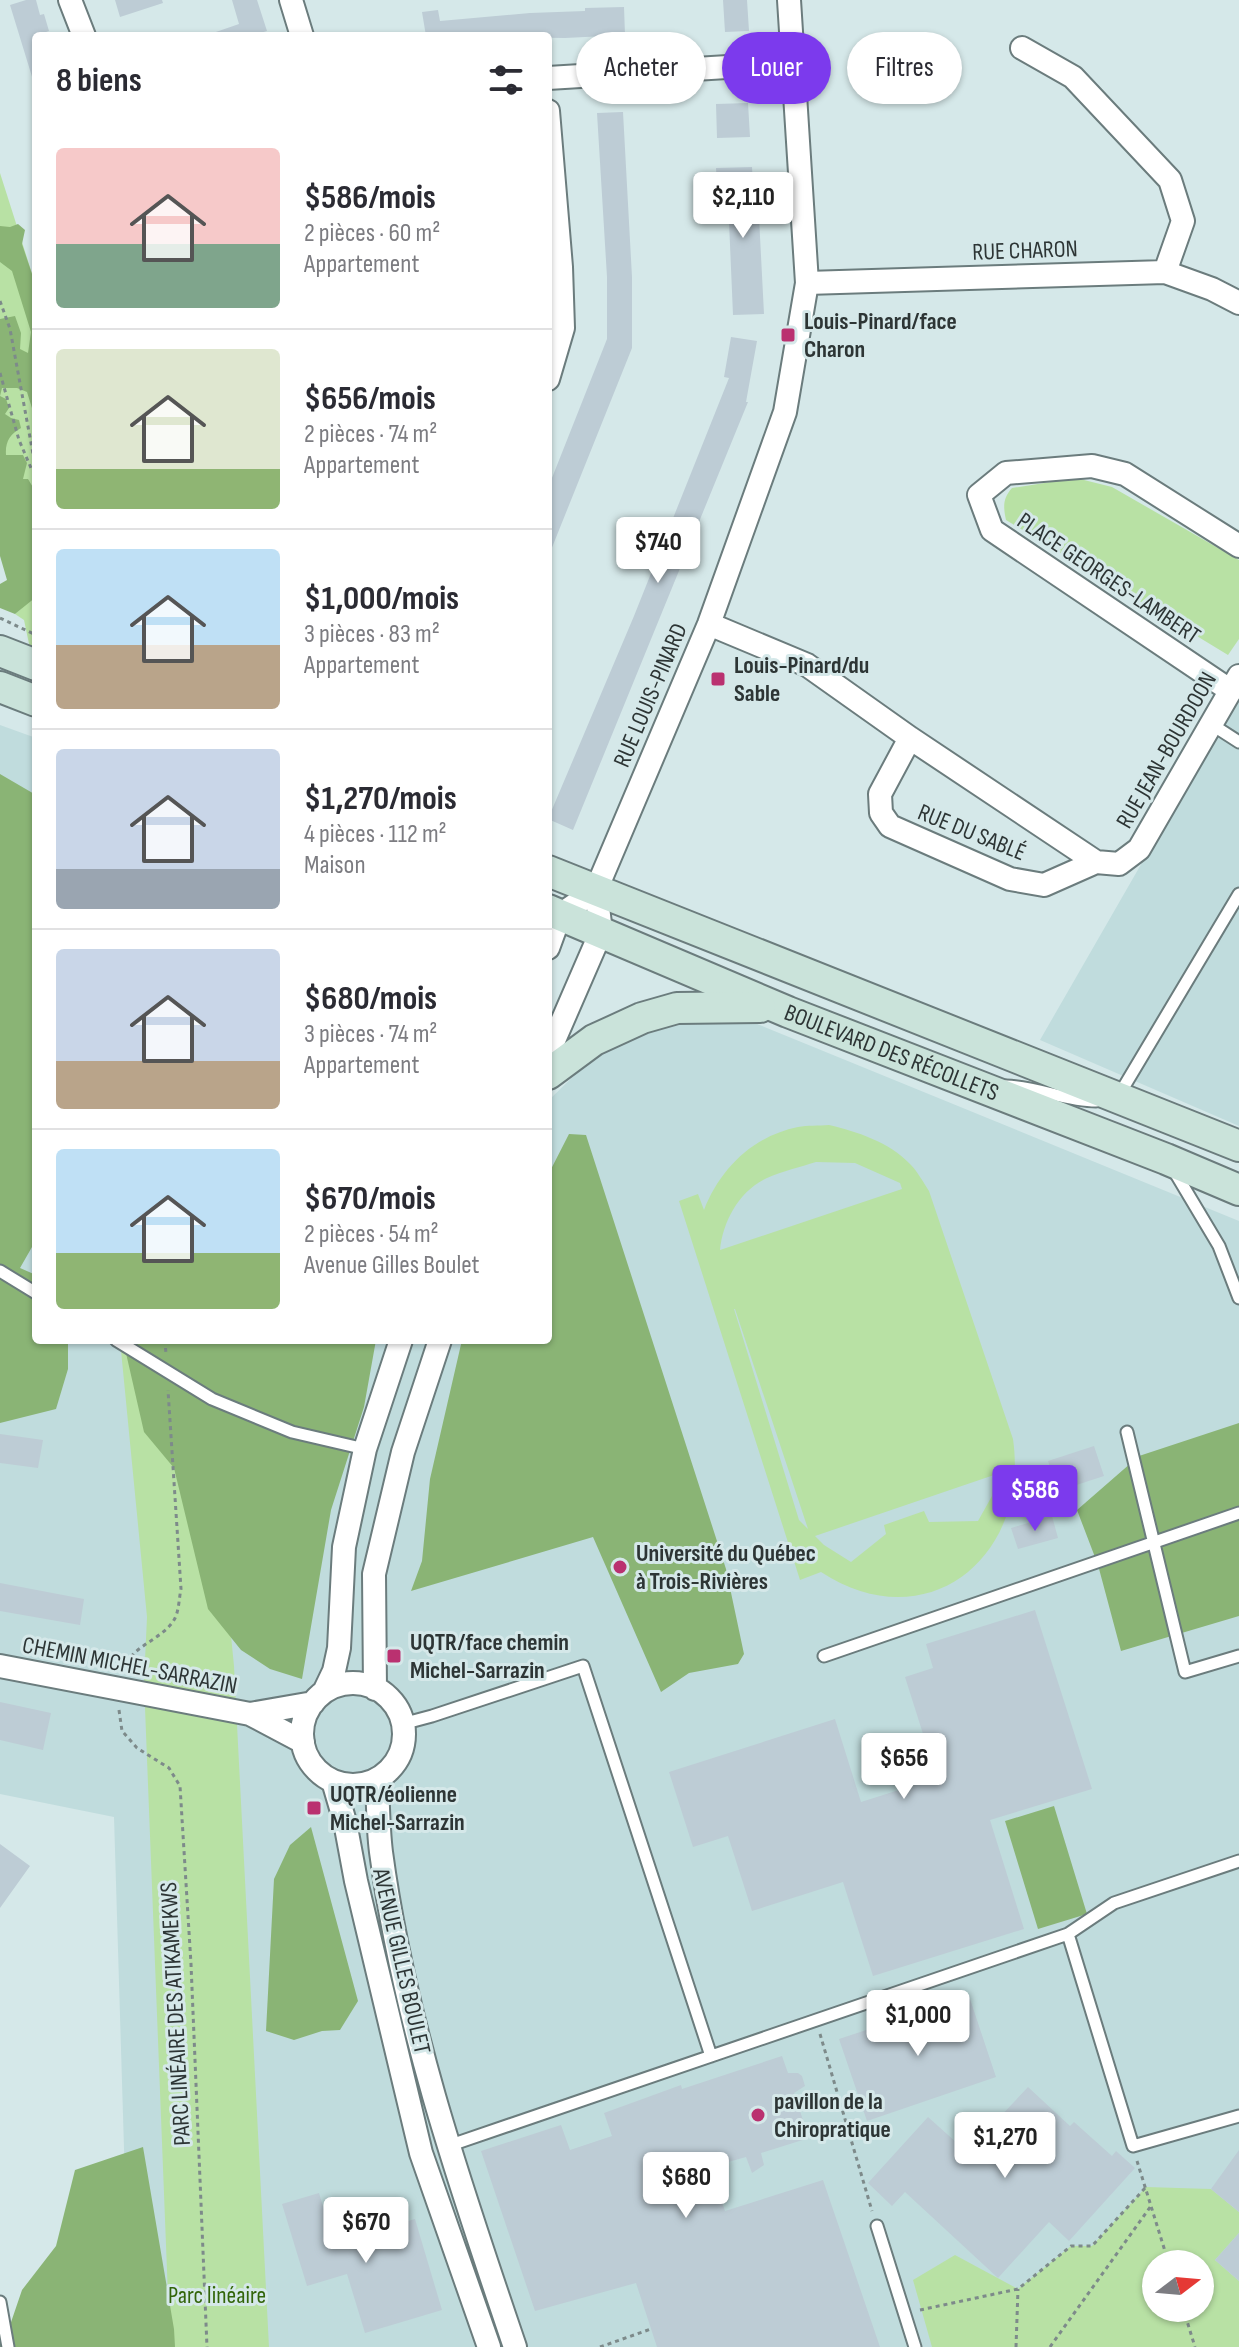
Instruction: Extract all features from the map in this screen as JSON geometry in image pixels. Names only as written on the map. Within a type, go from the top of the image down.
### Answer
[{"type":"main road","points":[[0,651],[32,663]]},
{"type":"main road","points":[[0,687],[32,699]]},
{"type":"main road","name":"BOULEVARD DES RÉCOLLETS","points":[[552,873],[1239,1146]]},
{"type":"main road","name":"BOULEVARD DES RÉCOLLETS","points":[[554,913],[788,1012],[1239,1190]]},
{"type":"main road","points":[[552,1071],[594,1040],[642,1018],[677,1008],[751,1005],[788,1012]]},
{"type":"street","points":[[70,0],[82,32]]},
{"type":"street","points":[[291,0],[301,32]]},
{"type":"street","name":"RUE LOUIS-PINARD","points":[[789,0],[792,32]]},
{"type":"street","points":[[1022,48],[1073,77],[1170,180],[1183,221],[1165,272]]},
{"type":"street","points":[[552,78],[722,67]]},
{"type":"street","name":"RUE LOUIS-PINARD","points":[[601,932],[596,890],[709,624],[785,412],[807,283],[796,104]]},
{"type":"street","points":[[552,159],[563,328],[552,365]]},
{"type":"street","name":"RUE CHARON","points":[[807,283],[1165,272],[1212,289],[1239,303]]},
{"type":"street","name":"PLACE GEORGES-LAMBERT","points":[[1235,683],[992,530],[979,495],[1006,473],[1092,466],[1125,474],[1239,546]]},
{"type":"street","name":"RUE DU SABLÉ","points":[[709,624],[807,665],[1096,862]]},
{"type":"street","name":"RUE JEAN-BOURDOON","points":[[1096,862],[1119,864],[1139,849],[1235,683]]},
{"type":"street","name":"RUE DU SABLÉ","points":[[910,738],[880,794],[881,813],[890,826],[1010,879],[1044,885],[1096,862]]},
{"type":"street","points":[[554,913],[596,890]]},
{"type":"street","points":[[552,1045],[601,932]]},
{"type":"street","points":[[303,1742],[305,1716],[334,1671],[339,1648],[344,1547],[365,1449],[400,1344]]},
{"type":"street","points":[[375,1689],[374,1574],[403,1452],[439,1344]]},
{"type":"street","points":[[365,1449],[403,1452]]},
{"type":"street","name":"CHEMIN MICHEL-SARRAZIN","points":[[0,1666],[250,1714],[303,1742]]},
{"type":"street","points":[[318,1697],[336,1686],[363,1684],[388,1698],[402,1724],[403,1740],[399,1756],[390,1769],[377,1779],[363,1784],[348,1785],[333,1781]]},
{"type":"street","name":"CHEMIN MICHEL-SARRAZIN","points":[[250,1714],[318,1697]]},
{"type":"street","name":"AVENUE GILLES BOULET","points":[[303,1742],[309,1761],[333,1781],[421,2153],[489,2347]]},
{"type":"street","name":"AVENUE GILLES BOULET","points":[[377,1779],[381,1850],[401,1972],[447,2146],[515,2347]]},
{"type":"street","points":[[421,2153],[447,2146]]},
{"type":"lane","points":[[1211,724],[1239,742]]},
{"type":"lane","points":[[978,1085],[1028,1087],[1088,1101],[1118,1097],[1239,894]]},
{"type":"lane","points":[[1166,1159],[1219,1246],[1239,1298]]},
{"type":"lane","points":[[0,1271],[32,1291]]},
{"type":"lane","points":[[123,1344],[212,1399],[292,1432],[365,1449]]},
{"type":"lane","points":[[1127,1432],[1185,1672],[1239,1656]]},
{"type":"lane","points":[[824,1656],[1239,1513]]},
{"type":"lane","points":[[402,1724],[583,1666],[711,2056]]},
{"type":"lane","points":[[447,2146],[1068,1934],[1114,1903],[1239,1861]]},
{"type":"lane","points":[[1068,1934],[1133,2146],[1239,2116]]},
{"type":"lane","points":[[877,2226],[915,2347]]},
{"type":"lane","points":[[0,2302],[8,2347]]},
{"type":"path","points":[[0,301],[10,329],[32,448]]},
{"type":"path","points":[[0,373],[19,440],[32,468]]},
{"type":"path","points":[[0,618],[32,633]]},
{"type":"path","points":[[165,1344],[165,1350]]},
{"type":"path","points":[[126,1664],[137,1650],[160,1636],[175,1619],[181,1589],[168,1389]]},
{"type":"path","name":"PARC LINÉAIRE DES ATIKAMEKWS","points":[[118,1706],[122,1731],[137,1748],[169,1768],[180,1786],[192,1979],[207,2347]]},
{"type":"path","points":[[815,2020],[877,2226]]},
{"type":"path","points":[[1133,2146],[1165,2250]]},
{"type":"path","points":[[904,2313],[1018,2289],[1071,2246],[1092,2246],[1146,2187]]},
{"type":"path","points":[[1050,2347],[1151,2206]]},
{"type":"path","points":[[1016,2347],[1018,2289]]},
{"type":"path","points":[[1187,2322],[1195,2347]]},
{"type":"path","points":[[600,2347],[651,2329]]},
{"type":"shaded area","points":[[1239,694],[1239,1126],[1040,1040]]},
{"type":"shaded area","name":"Université du Québec à Trois-Rivières","points":[[0,725],[32,737],[32,1344],[552,1344],[552,1097],[589,1061],[652,1029],[692,1023],[750,1021],[1239,1221],[1239,2347],[130,2347],[114,1817],[0,1794]]},
{"type":"green space","points":[[0,173],[32,273],[32,658],[24,620],[15,614],[22,608],[0,500]]},
{"type":"green space","points":[[18,224],[25,230],[22,244],[32,274],[32,408],[27,392],[2,388],[0,396],[0,319],[15,316],[21,333],[20,349],[28,353],[31,332],[12,271],[0,262],[0,226]]},
{"type":"green space","points":[[0,396],[6,399],[9,408],[5,414],[19,420],[21,428],[9,439],[6,455],[23,455],[27,463],[23,479],[28,479],[32,486],[32,600],[15,614],[0,608],[0,584],[7,580],[0,556]]},
{"type":"green space","points":[[1076,478],[1112,487],[1239,560],[1239,639],[1228,655],[1006,520],[1004,502],[1012,488]]},
{"type":"green space","points":[[0,774],[32,793],[32,1247],[20,1268],[32,1273],[32,1344],[68,1344],[68,1369],[56,1409],[0,1423]]},
{"type":"green space","points":[[829,1125],[862,1135],[893,1150],[913,1167],[929,1191],[1013,1439],[1014,1482],[1005,1520],[987,1552],[963,1576],[932,1592],[898,1597],[860,1591],[821,1572],[800,1580],[679,1201],[698,1194],[704,1210],[719,1181],[753,1146],[782,1131],[802,1126]],"holes":[[[816,1162],[855,1163],[900,1183],[902,1189],[720,1250],[729,1218],[748,1191],[767,1178]],[[734,1309],[808,1529],[799,1520]],[[994,1475],[992,1496],[978,1521],[929,1522],[924,1511],[884,1525],[886,1534],[851,1562],[815,1536]]]},
{"type":"green space","points":[[569,1134],[586,1135],[726,1569],[744,1654],[738,1664],[689,1673],[661,1692],[593,1537],[411,1591],[422,1561],[430,1479],[461,1344],[552,1344],[552,1167]]},
{"type":"green space","name":"Parc linéaire","points":[[120,1344],[202,1344],[234,1666],[269,2347],[170,2347],[144,1682],[147,1617]]},
{"type":"green space","points":[[124,1344],[375,1344],[364,1407],[331,1510],[302,1679],[270,1669],[241,1650],[208,1609],[174,1468],[144,1432]]},
{"type":"green space","points":[[1239,1423],[1239,1616],[1121,1651],[1098,1565],[1077,1510],[1139,1456]]},
{"type":"green space","points":[[1054,1806],[1087,1914],[1038,1929],[1005,1821]]},
{"type":"green space","points":[[311,1827],[358,2001],[340,2030],[322,2031],[294,2040],[266,2031],[274,1879],[290,1845]]},
{"type":"green space","points":[[143,2147],[175,2347],[0,2347],[0,2334],[8,2331],[22,2290],[56,2246],[75,2170]]},
{"type":"green space","points":[[1146,2187],[1211,2189],[1239,2212],[1239,2233],[1215,2260],[1239,2281],[1239,2347],[932,2347],[913,2280],[955,2255],[1018,2289],[1071,2246],[1092,2246]]},
{"type":"building","points":[[36,0],[40,15],[44,14],[49,31],[32,32],[32,77],[10,5]]},
{"type":"building","points":[[115,0],[162,0],[163,3],[120,17]]},
{"type":"building","points":[[232,0],[257,0],[267,31],[216,32],[239,24]]},
{"type":"building","points":[[723,0],[747,0],[749,31],[725,32]]},
{"type":"building","points":[[624,7],[625,32],[576,32],[576,37],[565,38],[552,38],[552,32],[425,32],[422,12],[438,10],[440,21],[585,11],[585,8]]},
{"type":"building","points":[[716,104],[748,104],[750,137],[717,138]]},
{"type":"building","points":[[623,112],[632,277],[632,348],[552,548],[552,478],[607,339],[607,277],[597,113]]},
{"type":"building","points":[[752,167],[755,217],[759,217],[764,314],[733,315],[728,198],[718,199],[716,168]]},
{"type":"building","points":[[731,337],[757,341],[748,402],[573,830],[552,821],[552,810],[634,616],[729,378],[724,377]]},
{"type":"building","points":[[0,1434],[43,1440],[38,1468],[0,1463]]},
{"type":"building","points":[[1094,1446],[1104,1476],[1058,1491],[1048,1461]]},
{"type":"building","points":[[1052,1516],[1058,1538],[1018,1549],[1011,1528]]},
{"type":"building","points":[[0,1583],[84,1599],[80,1625],[0,1611]]},
{"type":"building","points":[[1035,1610],[1092,1789],[990,1820],[1024,1929],[873,1976],[843,1882],[752,1911],[728,1836],[693,1847],[669,1772],[835,1719],[861,1802],[937,1778],[905,1677],[933,1668],[926,1644]]},
{"type":"building","points":[[0,1702],[51,1713],[43,1750],[0,1740]]},
{"type":"building","points":[[0,1844],[30,1866],[0,1908]]},
{"type":"building","points":[[969,1996],[996,2077],[867,2121],[839,2039]]},
{"type":"building","points":[[782,2056],[788,2073],[802,2076],[805,2086],[794,2093],[809,2138],[761,2153],[764,2165],[752,2173],[746,2157],[710,2167],[725,2211],[823,2180],[880,2347],[657,2347],[636,2283],[535,2311],[481,2151],[561,2125],[570,2150],[612,2136],[604,2113],[681,2085],[682,2089]]},
{"type":"building","points":[[1028,2087],[1070,2126],[1074,2122],[1112,2156],[1116,2151],[1135,2168],[1069,2241],[1049,2222],[998,2278],[905,2192],[892,2206],[868,2183],[928,2117],[967,2152]]},
{"type":"building","points":[[1239,2150],[1239,2212],[1211,2189]]},
{"type":"building","points":[[319,2193],[334,2243],[415,2219],[442,2310],[365,2333],[347,2274],[307,2286],[282,2204]]},
{"type":"building","points":[[1239,2233],[1239,2281],[1215,2260]]},
{"type":"place","name":"Louis-Pinard/face Charon","points":[[788,335]]},
{"type":"place","name":"Louis-Pinard/du Sable","points":[[718,679]]},
{"type":"place","name":"Université du Québec à Trois-Rivières","points":[[620,1567]]},
{"type":"place","name":"UQTR/face chemin Michel-Sarrazin","points":[[394,1656]]},
{"type":"place","name":"UQTR/éolienne Michel-Sarrazin","points":[[314,1808]]},
{"type":"place","name":"pavillon de la Chiropratique","points":[[758,2115]]}]
